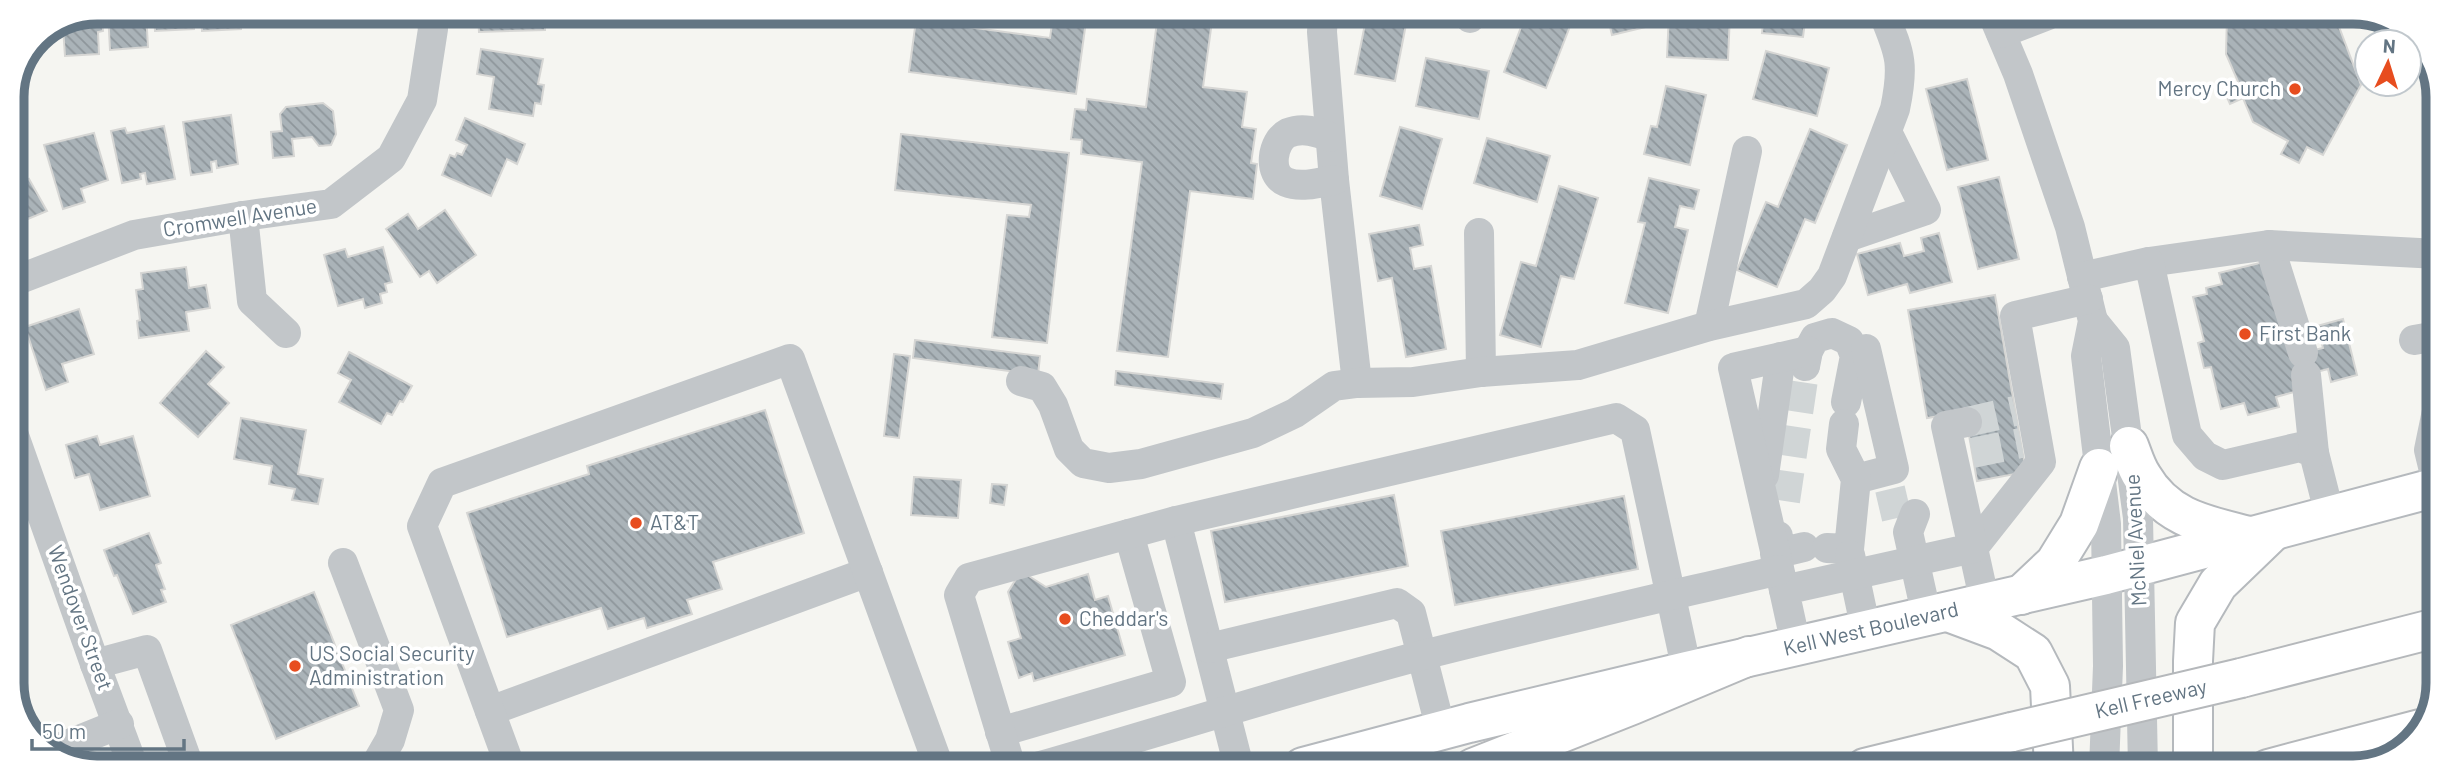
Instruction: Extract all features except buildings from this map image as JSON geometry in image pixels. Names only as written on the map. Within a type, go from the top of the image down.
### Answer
[{"type":"main road","points":[[2129,446],[2142,477],[2163,503],[2191,521],[2262,534]]},
{"type":"main road","points":[[2003,599],[2055,563],[2079,524],[2099,468]]},
{"type":"main road","name":"Kell West Boulevard","points":[[1344,756],[1749,656],[2123,571],[2426,488]]},
{"type":"main road","points":[[2193,756],[2195,624],[2218,584],[2262,534]]},
{"type":"main road","points":[[1937,614],[1999,631],[2033,653],[2050,685],[2053,756]]},
{"type":"main road","name":"Kell Freeway","points":[[1914,756],[2426,631]]},
{"type":"main road","points":[[1503,756],[1749,656]]},
{"type":"main road","points":[[2317,756],[2408,732]]},
{"type":"street","name":"Cromwell Avenue","points":[[24,277],[134,235],[331,204],[391,158],[422,100],[432,24]]},
{"type":"street","points":[[1322,24],[1334,180],[1357,383]]},
{"type":"street","points":[[1021,381],[1042,387],[1054,405],[1069,449],[1083,463],[1109,468],[1141,464],[1253,433],[1295,413],[1334,387],[1357,383],[1413,382],[1481,372],[1578,365],[1709,326],[1806,304],[1822,290],[1832,276],[1895,109],[1902,64],[1888,24]]},
{"type":"street","name":"McNiel Avenue","points":[[1997,24],[2018,74],[2070,227],[2087,299],[2086,356],[2099,468],[2106,524],[2123,571],[2142,756]]},
{"type":"street","points":[[1331,137],[1307,131],[1285,134],[1279,142],[1273,166],[1277,176],[1286,182],[1313,184],[1334,180]]},
{"type":"street","points":[[1847,237],[1926,210],[1887,132]]},
{"type":"street","points":[[1709,326],[1747,151]]},
{"type":"street","points":[[243,216],[252,301],[286,333]]},
{"type":"street","points":[[1479,233],[1481,372]]},
{"type":"street","points":[[2269,245],[2305,364],[2314,453],[2330,516]]},
{"type":"street","points":[[1076,756],[1184,725],[1225,710],[1423,656],[1779,572],[1833,555],[1914,561],[1973,548],[2041,462],[2029,441],[2023,409],[2015,316],[2087,299],[2149,262],[2269,245],[2426,253]]},
{"type":"street","points":[[2149,262],[2187,435],[2205,456],[2224,465],[2300,447],[2314,453]]},
{"type":"street","name":"McNiel Avenue","points":[[2087,299],[2115,348],[2138,518],[2123,571],[2108,666],[2104,756]]},
{"type":"street","points":[[1773,497],[1798,358],[1815,338],[1832,333],[1849,341],[1855,356],[1841,449],[1856,479],[1833,555],[1866,630]]},
{"type":"street","points":[[1856,479],[1897,480],[1866,349]]},
{"type":"street","points":[[1796,645],[1779,572],[1773,497],[1733,368],[1798,358]]},
{"type":"street","points":[[506,756],[422,527],[442,483],[790,359],[935,756]]},
{"type":"street","points":[[1008,756],[959,595],[969,578],[1177,521],[1616,418],[1635,430],[1687,671]]},
{"type":"street","points":[[1967,422],[1946,426],[1962,456],[1973,548],[2003,599]]},
{"type":"street","name":"Wendover Street","points":[[25,472],[129,756]]},
{"type":"street","points":[[1177,521],[1236,756]]},
{"type":"street","points":[[1907,522],[1914,561],[1937,614]]},
{"type":"street","points":[[1129,534],[1184,725]]},
{"type":"street","points":[[1779,572],[1833,555]]},
{"type":"street","points":[[343,563],[399,710],[390,740],[380,756]]},
{"type":"street","points":[[490,711],[868,572]]},
{"type":"street","points":[[1209,648],[1397,603],[1411,613],[1441,730]]},
{"type":"street","points":[[95,664],[147,650],[185,756]]},
{"type":"street","points":[[1000,732],[1171,682]]},
{"type":"street","points":[[61,747],[118,724]]},
{"type":"tunnel","points":[[1785,501],[1805,366]]},
{"type":"tunnel","points":[[1967,422],[2015,411]]},
{"type":"tunnel","points":[[1972,453],[2021,443]]},
{"type":"tunnel","points":[[1890,489],[1897,519]]},
{"type":"place","name":"Mercy Church","points":[[2295,89]]},
{"type":"place","name":"First Bank","points":[[2245,334]]},
{"type":"place","name":"AT&T","points":[[636,523]]},
{"type":"place","name":"Cheddar's","points":[[1065,619]]},
{"type":"place","name":"US Social Security Administration","points":[[295,666]]}]
